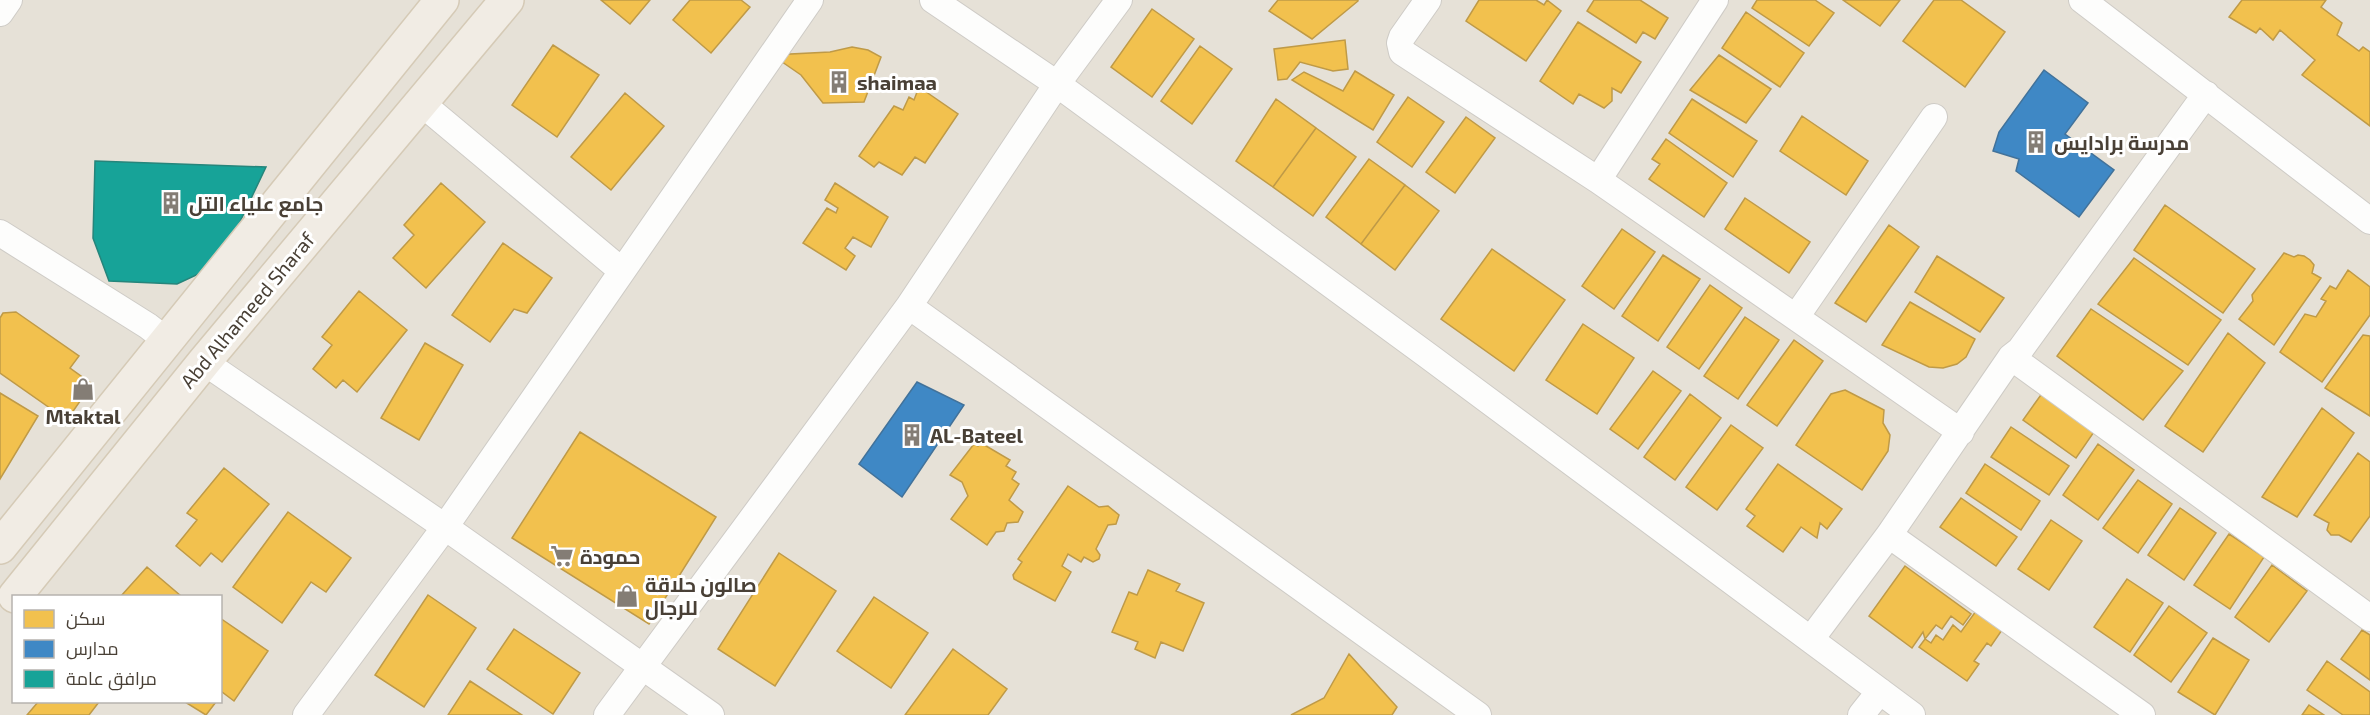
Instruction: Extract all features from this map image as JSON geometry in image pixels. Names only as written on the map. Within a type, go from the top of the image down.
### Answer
[{"type":"main road","points":[[0,547],[442,0]]},
{"type":"main road","name":"Abd Alhameed Sharaf","points":[[16,595],[204,362],[507,0]]},
{"type":"main road","name":"Abd Alhameed Sharaf","points":[[0,615],[12,600]]},
{"type":"street","points":[[0,13],[9,0]]},
{"type":"street","points":[[306,715],[445,527],[810,0]]},
{"type":"street","points":[[933,0],[1057,84],[1912,715]]},
{"type":"street","points":[[607,715],[909,306],[1057,84],[1119,0]]},
{"type":"street","points":[[1428,0],[1402,37],[1400,43],[1402,52],[1598,180],[1961,432]]},
{"type":"street","points":[[1598,180],[1715,0]]},
{"type":"street","points":[[2082,0],[2370,221]]},
{"type":"street","points":[[1811,639],[1889,535],[2012,357],[2034,332],[2206,94]]},
{"type":"street","points":[[420,102],[622,271]]},
{"type":"street","points":[[1796,317],[1934,117]]},
{"type":"street","points":[[0,233],[148,326],[166,340]]},
{"type":"street","points":[[909,306],[1478,715]]},
{"type":"street","points":[[2012,357],[2370,618]]},
{"type":"street","points":[[204,362],[445,527],[711,715]]},
{"type":"street","points":[[1889,535],[2142,715]]},
{"type":"street","points":[[1861,715],[1880,691]]},
{"type":"shaded area","points":[[0,0],[2370,0],[2370,715],[0,715]]},
{"type":"building: سكن","points":[[601,0],[650,0],[630,24]]},
{"type":"building: سكن","points":[[690,0],[741,0],[750,7],[711,53],[673,20]]},
{"type":"building: سكن","points":[[1278,0],[1358,1],[1312,39],[1269,11]]},
{"type":"building: سكن","points":[[1479,0],[1536,0],[1544,5],[1547,0],[1561,11],[1526,61],[1466,21]]},
{"type":"building: سكن","points":[[1594,0],[1640,0],[1668,18],[1655,39],[1643,32],[1636,43],[1587,11]]},
{"type":"building: سكن","points":[[1757,0],[1815,0],[1834,13],[1809,46],[1752,8]]},
{"type":"building: سكن","points":[[1843,0],[1900,0],[1880,26]]},
{"type":"building: سكن","points":[[1934,0],[1961,0],[2005,32],[1965,87],[1903,41]]},
{"type":"building: سكن","points":[[2242,0],[2326,0],[2321,7],[2342,23],[2337,35],[2359,51],[2363,47],[2370,52],[2370,126],[2302,75],[2315,60],[2280,30],[2273,40],[2260,28],[2256,33],[2229,17]]},
{"type":"building: سكن","points":[[1152,9],[1194,39],[1152,97],[1111,67]]},
{"type":"building: سكن","points":[[1746,12],[1804,53],[1780,87],[1722,48]]},
{"type":"building: سكن","points":[[1578,22],[1641,62],[1621,93],[1612,88],[1612,101],[1604,108],[1579,94],[1573,104],[1540,81]]},
{"type":"building: سكن","points":[[1345,40],[1348,69],[1333,71],[1300,62],[1287,79],[1278,80],[1274,49]]},
{"type":"building: سكن","points":[[553,45],[599,75],[557,137],[512,105]]},
{"type":"building: سكن","points":[[1200,46],[1232,69],[1192,124],[1161,101]]},
{"type":"building: سكن","name":"shaimaa","points":[[852,47],[868,50],[881,57],[864,102],[823,103],[801,75],[772,55],[830,52]]},
{"type":"building: سكن","points":[[1719,55],[1771,89],[1746,123],[1690,90]]},
{"type":"building: سكن","points":[[1355,71],[1394,95],[1373,130],[1292,80],[1304,72],[1343,91]]},
{"type":"building: سكن","points":[[919,87],[958,114],[925,163],[915,157],[902,175],[879,162],[874,167],[859,156],[894,106],[903,110],[909,97],[914,100]]},
{"type":"building: سكن","points":[[625,93],[664,126],[611,190],[571,157]]},
{"type":"building: سكن","points":[[1408,97],[1444,122],[1412,167],[1377,142]]},
{"type":"building: سكن","points":[[1276,99],[1316,128],[1273,187],[1236,161]]},
{"type":"building: سكن","points":[[1692,99],[1757,141],[1733,177],[1669,133]]},
{"type":"building: سكن","points":[[1802,116],[1868,161],[1846,195],[1780,151]]},
{"type":"building: سكن","points":[[1466,117],[1495,138],[1455,193],[1426,172]]},
{"type":"building: سكن","points":[[1316,128],[1356,157],[1313,216],[1273,187]]},
{"type":"building: سكن","points":[[1666,139],[1727,183],[1704,217],[1649,179],[1660,164],[1652,159]]},
{"type":"building: سكن","points":[[1369,159],[1405,185],[1361,244],[1326,217]]},
{"type":"building: سكن","points":[[441,183],[485,222],[426,288],[393,258],[414,235],[404,225]]},
{"type":"building: سكن","points":[[835,183],[888,217],[871,247],[853,237],[845,248],[855,256],[846,270],[803,243],[827,208],[836,213],[838,208],[825,200]]},
{"type":"building: سكن","points":[[1405,185],[1439,211],[1395,270],[1361,244]]},
{"type":"building: سكن","points":[[1745,198],[1810,242],[1789,273],[1725,229]]},
{"type":"building: سكن","points":[[2165,205],[2255,269],[2223,313],[2134,250]]},
{"type":"building: سكن","points":[[1889,225],[1919,247],[1866,322],[1835,303]]},
{"type":"building: سكن","points":[[1622,229],[1655,252],[1614,309],[1582,286]]},
{"type":"building: سكن","points":[[503,243],[552,278],[527,313],[514,309],[490,342],[452,315]]},
{"type":"building: سكن","points":[[1492,249],[1565,300],[1514,371],[1441,319]]},
{"type":"building: سكن","points":[[2284,253],[2294,257],[2304,256],[2310,260],[2314,265],[2312,273],[2321,278],[2274,345],[2239,319],[2253,301],[2252,295]]},
{"type":"building: سكن","points":[[1663,255],[1700,279],[1658,341],[1622,316]]},
{"type":"building: سكن","points":[[1937,256],[2004,298],[1980,332],[1915,292]]},
{"type":"building: سكن","points":[[2134,258],[2221,320],[2188,365],[2098,304]]},
{"type":"building: سكن","points":[[2348,270],[2370,287],[2370,315],[2322,382],[2280,352],[2305,314],[2316,317],[2326,301],[2321,299],[2330,286],[2336,289]]},
{"type":"building: سكن","points":[[1710,285],[1742,308],[1699,369],[1667,347]]},
{"type":"building: سكن","points":[[359,291],[407,330],[357,392],[343,380],[336,388],[313,369],[332,345],[322,337]]},
{"type":"building: سكن","points":[[1910,302],[1975,339],[1966,357],[1957,364],[1943,368],[1929,367],[1882,345]]},
{"type":"building: سكن","points":[[2091,309],[2183,371],[2143,420],[2057,356]]},
{"type":"building: سكن","points":[[16,312],[79,356],[70,368],[92,384],[67,420],[0,373],[0,318],[3,313]]},
{"type":"building: سكن","points":[[1745,317],[1779,340],[1738,399],[1704,376]]},
{"type":"building: سكن","points":[[1583,324],[1634,358],[1597,414],[1546,380]]},
{"type":"building: سكن","points":[[2228,333],[2265,363],[2203,452],[2165,426]]},
{"type":"building: سكن","points":[[2363,335],[2370,336],[2370,416],[2325,388]]},
{"type":"building: سكن","points":[[1794,340],[1823,361],[1777,426],[1747,405]]},
{"type":"building: سكن","points":[[425,343],[463,365],[419,440],[381,418]]},
{"type":"building: سكن","points":[[1653,371],[1681,391],[1638,449],[1610,429]]},
{"type":"building: سكن","points":[[1845,390],[1884,410],[1883,423],[1890,435],[1888,451],[1862,490],[1796,445],[1831,394]]},
{"type":"building: سكن","points":[[2043,392],[2096,429],[2076,458],[2023,420]]},
{"type":"building: سكن","points":[[0,393],[38,416],[0,479]]},
{"type":"building: سكن","points":[[1690,394],[1721,418],[1675,480],[1644,457]]},
{"type":"building: سكن","points":[[2322,408],[2354,433],[2297,517],[2262,497]]},
{"type":"building: سكن","points":[[1731,425],[1763,448],[1717,510],[1686,487]]},
{"type":"building: سكن","points":[[2011,427],[2069,466],[2049,495],[1991,457]]},
{"type":"building: سكن","points":[[580,432],[716,517],[649,624],[512,538]]},
{"type":"building: سكن","points":[[981,443],[1010,460],[1006,466],[1016,472],[1012,479],[1019,484],[1009,500],[1023,512],[1018,522],[1007,523],[1004,531],[996,532],[987,545],[951,519],[968,496],[962,482],[950,475],[974,444],[978,446]]},
{"type":"building: سكن","points":[[2098,444],[2134,470],[2098,520],[2063,495]]},
{"type":"building: سكن","points":[[2358,453],[2370,462],[2370,516],[2351,542],[2339,535],[2331,535],[2327,530],[2329,523],[2314,515]]},
{"type":"building: سكن","points":[[1778,464],[1842,509],[1827,529],[1820,523],[1817,538],[1801,527],[1783,552],[1747,526],[1755,516],[1746,509]]},
{"type":"building: سكن","points":[[1985,464],[2040,501],[2021,530],[1966,493]]},
{"type":"building: سكن","points":[[224,468],[269,504],[222,562],[211,553],[200,566],[176,546],[197,520],[187,513]]},
{"type":"building: سكن","points":[[2138,480],[2172,504],[2138,553],[2103,528]]},
{"type":"building: سكن","points":[[1068,486],[1099,507],[1108,506],[1119,515],[1116,524],[1108,525],[1096,549],[1100,555],[1099,559],[1093,562],[1084,557],[1081,562],[1068,554],[1062,566],[1071,572],[1055,601],[1014,579],[1013,575],[1022,562],[1018,559]]},
{"type":"building: سكن","points":[[1961,498],[2017,537],[1996,566],[1940,527]]},
{"type":"building: سكن","points":[[2180,508],[2216,533],[2184,580],[2148,555]]},
{"type":"building: سكن","points":[[288,512],[351,558],[326,592],[311,582],[282,623],[233,587]]},
{"type":"building: سكن","points":[[2051,520],[2082,541],[2049,590],[2018,569]]},
{"type":"building: سكن","points":[[2229,534],[2264,557],[2230,609],[2194,585]]},
{"type":"building: سكن","points":[[779,553],[836,591],[775,686],[718,649]]},
{"type":"building: سكن","points":[[2272,565],[2307,591],[2269,642],[2235,617]]},
{"type":"building: سكن","points":[[1905,566],[1971,614],[1963,625],[1951,616],[1942,629],[1936,625],[1925,639],[1923,632],[1912,648],[1869,616]]},
{"type":"building: سكن","points":[[147,567],[180,595],[122,595]]},
{"type":"building: سكن","points":[[1148,570],[1180,584],[1176,591],[1204,603],[1183,651],[1161,642],[1155,658],[1135,649],[1138,642],[1112,632],[1129,592],[1137,595]]},
{"type":"building: سكن","points":[[2127,579],[2163,603],[2130,652],[2094,627]]},
{"type":"building: سكن","points":[[428,595],[476,628],[424,707],[375,675]]},
{"type":"building: سكن","points":[[874,597],[928,633],[891,688],[837,651]]},
{"type":"building: سكن","points":[[2169,606],[2207,633],[2171,682],[2134,655]]},
{"type":"building: سكن","points":[[1976,611],[2002,630],[1991,646],[1987,643],[1974,661],[1979,664],[1967,681],[1919,647],[1925,639],[1931,643],[1936,635],[1943,640],[1953,625],[1961,632]]},
{"type":"building: سكن","points":[[222,619],[268,651],[234,701],[222,692]]},
{"type":"building: سكن","points":[[514,629],[580,673],[553,714],[487,669]]},
{"type":"building: سكن","points":[[2362,630],[2370,635],[2370,680],[2341,659]]},
{"type":"building: سكن","points":[[2213,638],[2249,660],[2215,715],[2178,692]]},
{"type":"building: سكن","points":[[953,649],[1007,689],[988,715],[905,715]]},
{"type":"building: سكن","points":[[1349,654],[1397,707],[1392,715],[1291,715],[1324,698]]},
{"type":"building: سكن","points":[[2327,661],[2370,692],[2370,715],[2343,715],[2307,690]]},
{"type":"building: سكن","points":[[470,681],[522,715],[448,715]]},
{"type":"building: سكن","points":[[37,703],[98,703],[89,715],[27,715]]},
{"type":"building: سكن","points":[[187,703],[215,703],[206,715]]},
{"type":"building: سكن","points":[[2309,705],[2324,715],[2302,715]]},
{"type":"building: مدارس","name":"مدرسة برادايس","points":[[2044,70],[2088,103],[2065,134],[2114,170],[2079,217],[2016,171],[2019,159],[1993,151],[1999,132]]},
{"type":"building: مدارس","name":"AL-Bateel","points":[[917,382],[964,405],[902,497],[859,464]]},
{"type":"building: مرافق عامة","name":"جامع علياء التل","points":[[95,161],[266,167],[220,264],[177,284],[109,281],[93,238]]},
{"type":"place","name":"shaimaa","points":[[839,82]]},
{"type":"place","name":"مدرسة برادايس","points":[[2036,142]]},
{"type":"place","name":"جامع علياء التل","points":[[171,203]]},
{"type":"place","name":"Mtaktal","points":[[83,389]]},
{"type":"place","name":"AL-Bateel","points":[[912,435]]},
{"type":"place","name":"حمودة","points":[[562,556]]},
{"type":"place","name":"صالون حلاقة للرجال","points":[[627,596]]}]
